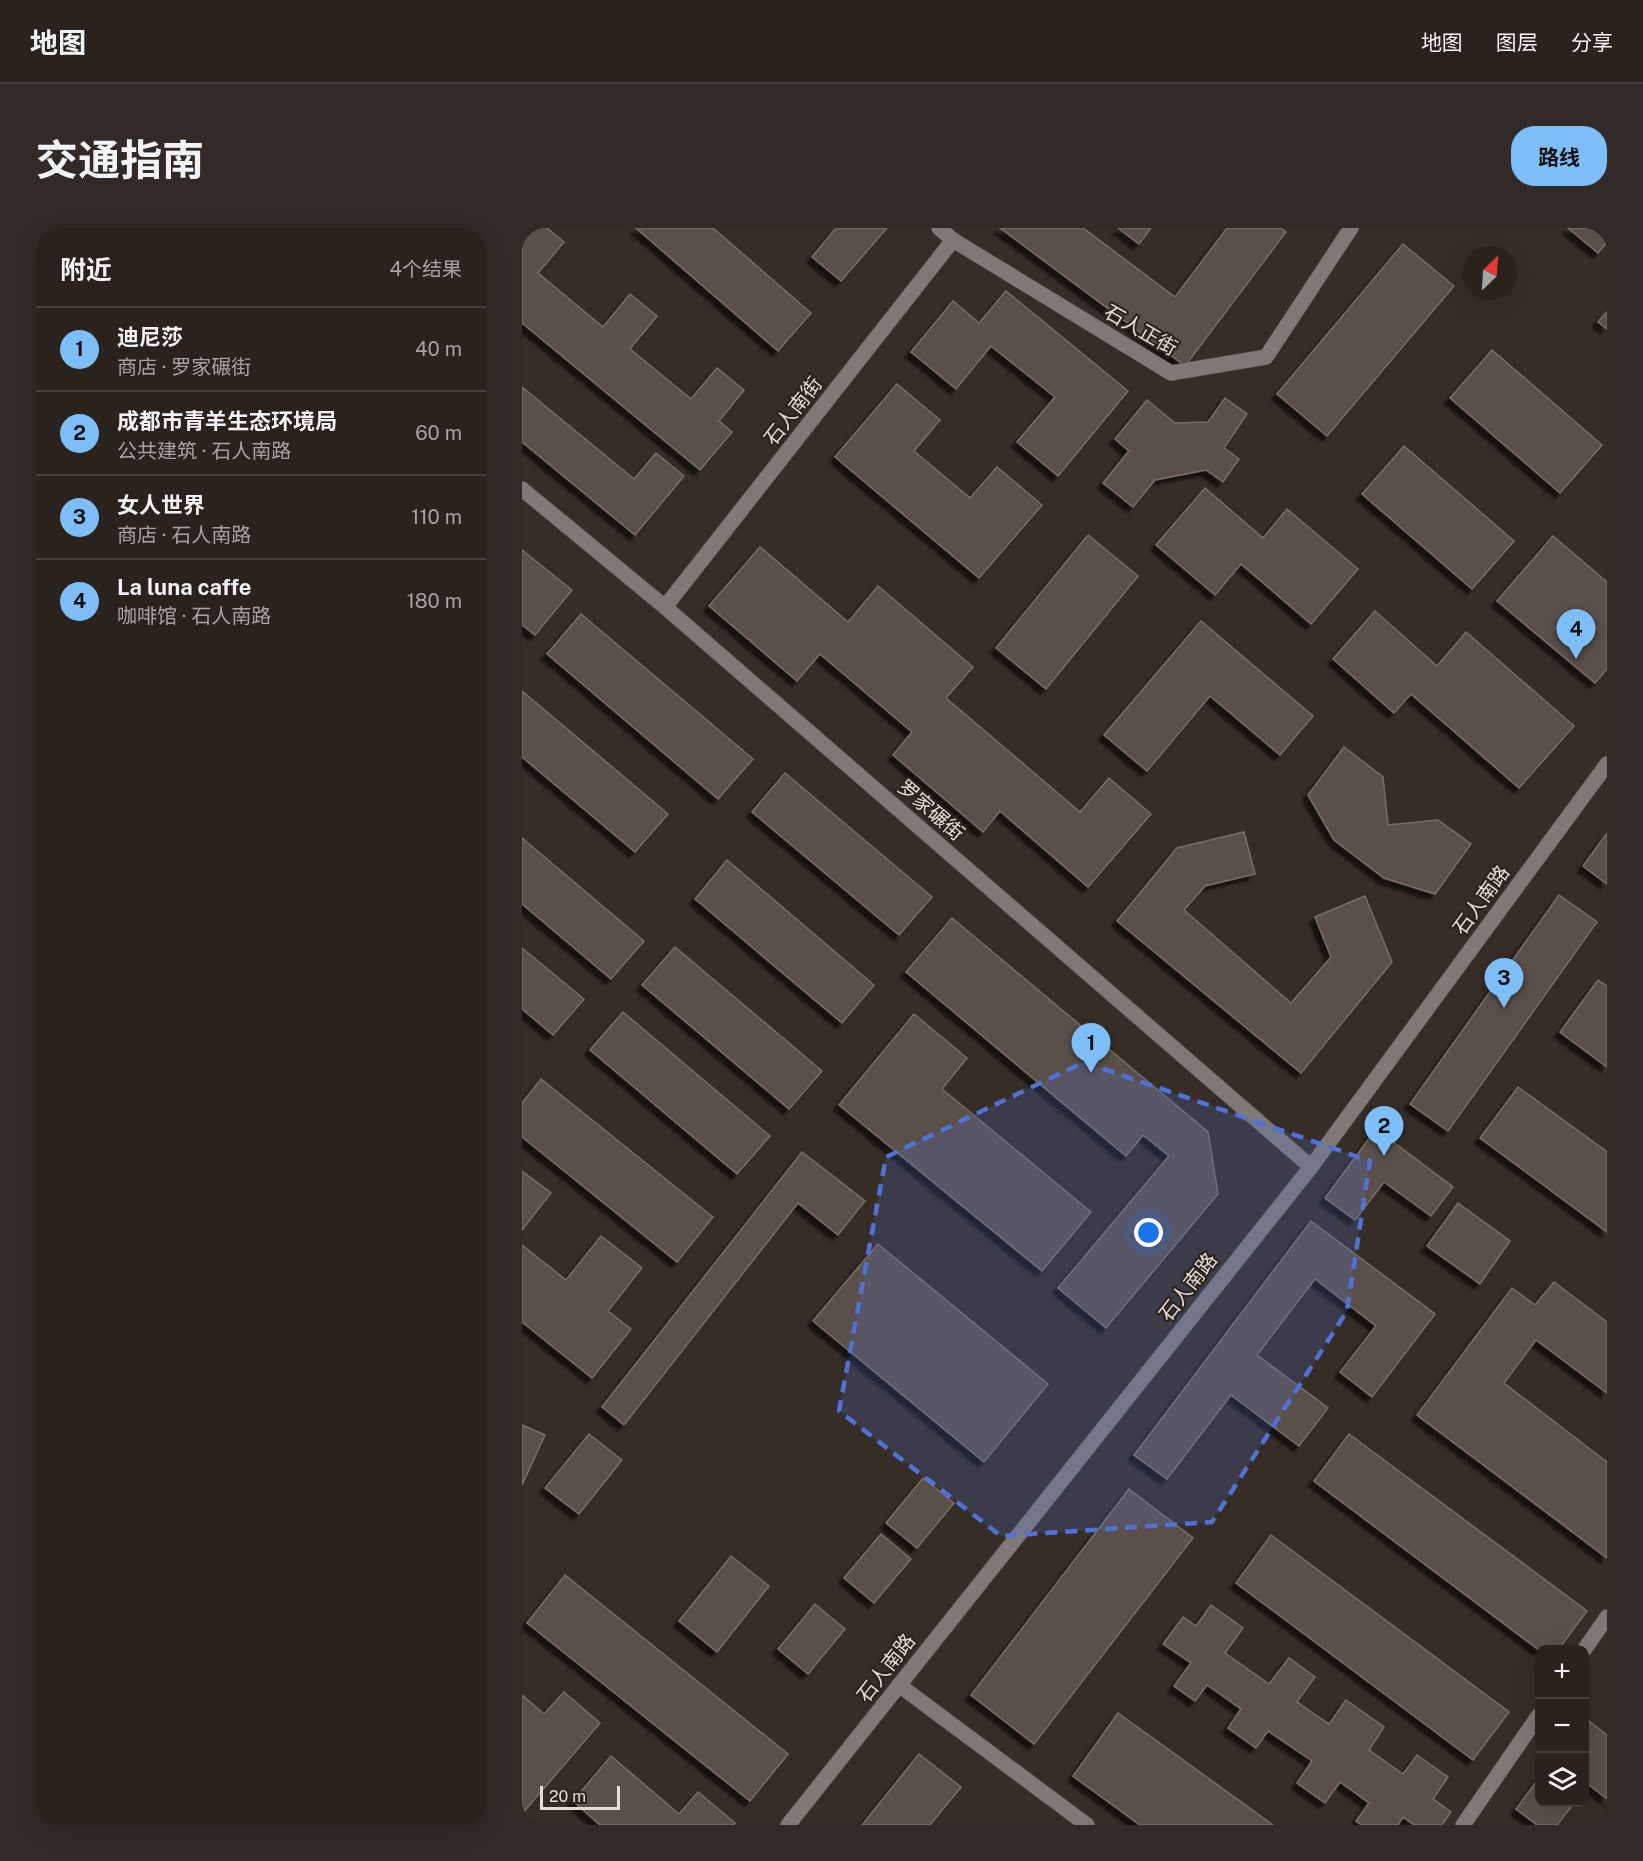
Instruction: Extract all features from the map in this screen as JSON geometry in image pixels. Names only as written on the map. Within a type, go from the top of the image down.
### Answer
[{"type":"street","name":"石人正街","points":[[939,228],[953,240],[1171,373],[1266,357],[1351,228]]},
{"type":"street","name":"石人南街","points":[[664,607],[953,240]]},
{"type":"street","name":"罗家碾街","points":[[522,489],[664,607],[1311,1167]]},
{"type":"street","name":"石人南路","points":[[788,1825],[1311,1167],[1607,764]]},
{"type":"street","points":[[1587,1645],[1607,1617]]},
{"type":"street","points":[[899,1685],[1069,1820],[1087,1825]]},
{"type":"street","points":[[1463,1825],[1535,1720]]},
{"type":"highlighted area","points":[[1084,1062],[1370,1161],[1347,1311],[1212,1522],[1001,1536],[839,1411],[886,1157]]},
{"type":"building","points":[[529,228],[547,228],[564,242],[538,273],[603,327],[630,294],[657,316],[630,349],[691,399],[717,368],[744,390],[719,421],[732,432],[700,470],[522,323],[522,237]]},
{"type":"building","points":[[636,228],[713,228],[811,313],[778,351]]},
{"type":"building","points":[[836,228],[887,228],[841,281],[812,257]]},
{"type":"building","points":[[1000,228],[1083,228],[1175,297],[1227,228],[1281,228],[1286,232],[1185,366]]},
{"type":"building","points":[[1118,228],[1151,228],[1139,244]]},
{"type":"building","points":[[1568,228],[1607,228],[1607,242],[1598,253]]},
{"type":"building","points":[[1403,244],[1454,286],[1327,436],[1277,394]]},
{"type":"building","points":[[1006,291],[1128,391],[1058,476],[1017,442],[1055,397],[991,346],[956,389],[911,352],[953,301],[979,323]]},
{"type":"building","points":[[1607,312],[1607,329],[1598,322]]},
{"type":"building","points":[[1492,350],[1602,445],[1560,493],[1450,398]]},
{"type":"building","points":[[897,384],[940,420],[914,451],[970,498],[997,467],[1042,505],[979,578],[835,457]]},
{"type":"building","points":[[522,387],[634,479],[656,453],[684,476],[635,535],[522,442]]},
{"type":"building","points":[[1225,398],[1247,414],[1224,448],[1239,459],[1223,482],[1206,470],[1155,480],[1133,507],[1103,483],[1129,451],[1115,439],[1147,400],[1175,423],[1208,422]]},
{"type":"building","points":[[1404,446],[1514,541],[1472,589],[1362,494]]},
{"type":"building","points":[[1205,488],[1263,538],[1287,509],[1358,569],[1311,624],[1241,564],[1215,595],[1156,545]]},
{"type":"building","points":[[1088,535],[1138,576],[1046,689],[996,648]]},
{"type":"building","points":[[1553,536],[1607,582],[1607,669],[1595,683],[1497,601]]},
{"type":"building","points":[[760,547],[848,622],[878,586],[973,667],[946,698],[1080,812],[1109,778],[1151,814],[1088,887],[1000,811],[983,832],[893,755],[912,732],[820,654],[797,681],[709,606]]},
{"type":"building","points":[[522,550],[572,590],[535,635],[522,625]]},
{"type":"building","points":[[1375,611],[1437,666],[1466,632],[1574,726],[1519,788],[1411,694],[1394,713],[1333,659]]},
{"type":"building","points":[[581,614],[753,759],[718,799],[547,654]]},
{"type":"building","points":[[1201,621],[1313,716],[1280,755],[1210,696],[1147,771],[1104,735]]},
{"type":"building","points":[[522,691],[668,814],[635,852],[522,757]]},
{"type":"building","points":[[1344,747],[1383,777],[1388,825],[1438,820],[1471,844],[1435,894],[1384,878],[1334,840],[1308,795]]},
{"type":"building","points":[[785,773],[932,897],[899,935],[752,812]]},
{"type":"building","points":[[1244,832],[1255,874],[1205,886],[1184,910],[1291,1003],[1331,957],[1315,917],[1365,896],[1392,962],[1301,1073],[1117,921],[1177,848]]},
{"type":"building","points":[[1607,833],[1607,884],[1583,866]]},
{"type":"building","points":[[522,838],[644,941],[611,979],[522,904]]},
{"type":"building","points":[[727,860],[874,985],[842,1023],[695,899]]},
{"type":"building","points":[[1559,895],[1597,922],[1448,1131],[1410,1104]]},
{"type":"building","points":[[952,918],[1208,1132],[1218,1194],[1106,1328],[1058,1288],[1169,1156],[1143,1135],[1126,1156],[906,972]]},
{"type":"building","points":[[675,947],[822,1071],[789,1109],[642,985]]},
{"type":"building","points":[[522,948],[584,999],[553,1035],[522,1009]]},
{"type":"building","points":[[1598,980],[1607,986],[1607,1067],[1560,1032]]},
{"type":"building","points":[[623,1012],[770,1136],[737,1174],[590,1050]]},
{"type":"building","points":[[914,1014],[967,1058],[942,1089],[1091,1212],[1042,1271],[839,1105]]},
{"type":"building","points":[[541,1079],[713,1217],[677,1262],[522,1137],[522,1103]]},
{"type":"building","points":[[1518,1087],[1607,1152],[1607,1232],[1480,1138]]},
{"type":"building","points":[[1376,1129],[1453,1187],[1431,1216],[1384,1182],[1355,1220],[1325,1198]]},
{"type":"building","points":[[802,1152],[865,1201],[838,1235],[798,1203],[624,1425],[602,1407]]},
{"type":"building","points":[[522,1171],[551,1193],[522,1230]]},
{"type":"building","points":[[1458,1203],[1510,1241],[1480,1284],[1427,1246]]},
{"type":"building","points":[[1311,1221],[1435,1314],[1372,1397],[1340,1372],[1376,1326],[1315,1279],[1257,1355],[1328,1408],[1299,1446],[1231,1395],[1167,1479],[1134,1455]]},
{"type":"building","points":[[601,1236],[642,1268],[608,1311],[631,1329],[592,1378],[522,1322],[522,1245],[566,1280]]},
{"type":"building","points":[[878,1244],[1048,1384],[984,1462],[813,1321]]},
{"type":"building","points":[[1554,1282],[1607,1322],[1607,1393],[1536,1340],[1504,1383],[1607,1462],[1607,1558],[1417,1415],[1512,1288],[1535,1305]]},
{"type":"building","points":[[522,1425],[545,1435],[522,1485]]},
{"type":"building","points":[[589,1434],[622,1460],[579,1514],[545,1488]]},
{"type":"building","points":[[1349,1434],[1587,1611],[1562,1645],[1535,1645],[1535,1647],[1314,1481]]},
{"type":"building","points":[[923,1478],[954,1503],[917,1548],[886,1523]]},
{"type":"building","points":[[1129,1489],[1193,1538],[1034,1744],[971,1695]]},
{"type":"building","points":[[881,1534],[911,1559],[874,1603],[844,1578]]},
{"type":"building","points":[[1271,1535],[1509,1712],[1473,1760],[1236,1583]]},
{"type":"building","points":[[731,1556],[769,1586],[717,1652],[679,1621]]},
{"type":"building","points":[[565,1575],[788,1754],[750,1801],[527,1623]]},
{"type":"building","points":[[815,1604],[845,1629],[808,1674],[778,1649]]},
{"type":"building","points":[[1211,1605],[1243,1628],[1225,1653],[1269,1684],[1289,1658],[1315,1677],[1297,1702],[1329,1724],[1346,1700],[1384,1727],[1369,1750],[1403,1774],[1417,1755],[1448,1777],[1433,1799],[1451,1812],[1442,1825],[1414,1825],[1403,1817],[1398,1825],[1362,1825],[1356,1821],[1369,1803],[1340,1782],[1325,1803],[1297,1783],[1312,1761],[1268,1731],[1256,1748],[1228,1728],[1241,1709],[1207,1685],[1195,1701],[1174,1686],[1191,1663],[1163,1644],[1183,1617],[1196,1626]]},
{"type":"building","points":[[564,1692],[600,1723],[522,1814],[522,1695],[544,1714]]},
{"type":"building","points":[[1118,1713],[1273,1825],[1140,1825],[1073,1776]]},
{"type":"building","points":[[1589,1721],[1607,1735],[1607,1799],[1589,1785]]},
{"type":"building","points":[[919,1754],[961,1787],[930,1825],[862,1825]]},
{"type":"building","points":[[611,1756],[679,1814],[698,1792],[735,1823],[733,1825],[600,1825],[573,1801]]},
{"type":"building","points":[[1535,1783],[1535,1807],[1571,1807],[1557,1825],[1537,1825],[1516,1809]]},
{"type":"place","name":"La luna caffe","points":[[1576,659]]},
{"type":"place","name":"女人世界","points":[[1504,1008]]},
{"type":"place","name":"迪尼莎","points":[[1091,1073]]},
{"type":"place","name":"成都市青羊生态环境局","points":[[1384,1156]]}]
